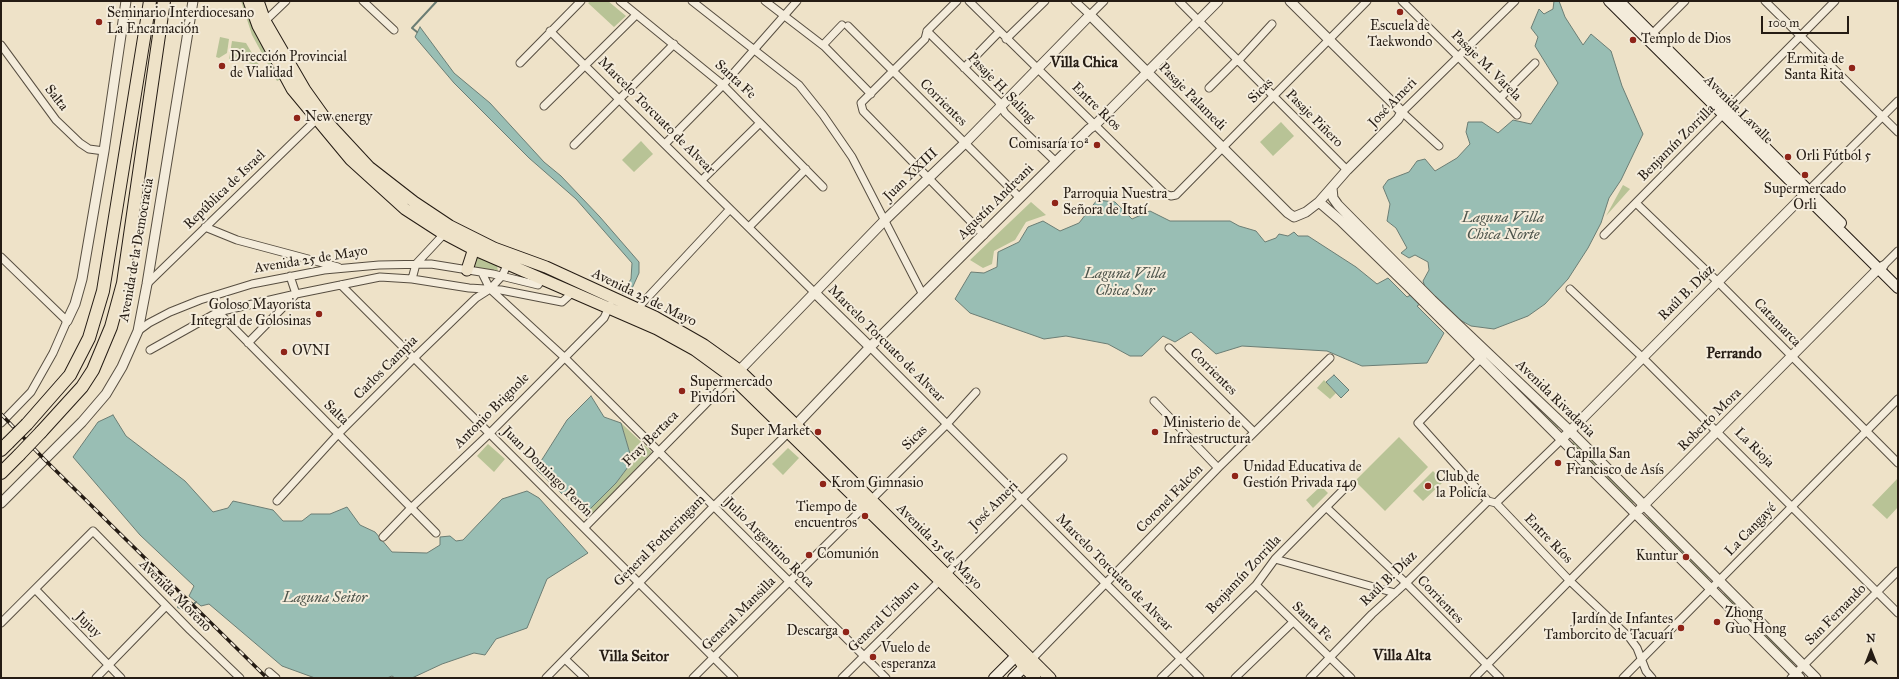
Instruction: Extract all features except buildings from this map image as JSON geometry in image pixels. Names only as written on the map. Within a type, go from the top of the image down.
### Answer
[{"type":"highway","name":"Avenida de la Democracia","points":[[5,446],[27,424],[70,375],[89,338],[103,291],[150,1]]},
{"type":"highway","name":"Avenida de la Democracia","points":[[1,473],[82,387],[93,370],[111,327],[123,283],[165,4]]},
{"type":"main road","name":"Avenida 25 de Mayo","points":[[249,1],[319,117],[351,160],[405,209],[444,234],[509,259],[542,278],[573,292],[611,303]]},
{"type":"main road","name":"Avenida 25 de Mayo","points":[[258,1],[262,24]]},
{"type":"main road","name":"Avenida Lavalle","points":[[1609,1],[1650,36]]},
{"type":"main road","name":"Avenida Lavalle","points":[[1619,1],[1650,36],[1881,267],[1898,288]]},
{"type":"main road","name":"Avenida 25 de Mayo","points":[[319,117],[369,167],[475,245]]},
{"type":"main road","points":[[467,270],[475,245]]},
{"type":"main road","name":"Avenida 25 de Mayo","points":[[509,259],[546,267],[611,303],[634,313],[735,374],[1019,652],[1028,663],[1035,678]]},
{"type":"main road","name":"Avenida Lavalle","points":[[1881,267],[1898,280]]},
{"type":"main road","points":[[1000,676],[1019,652]]},
{"type":"main road","name":"Avenida 25 de Mayo","points":[[1028,663],[1050,678]]},
{"type":"main road","points":[[1013,678],[1028,663]]},
{"type":"street","points":[[1,423],[14,412],[31,392],[53,353],[75,304],[82,279],[104,151],[126,1]]},
{"type":"street","name":"Avenida de la Democracia","points":[[1,503],[82,422],[106,394],[122,367],[138,331],[193,1]]},
{"type":"street","points":[[262,24],[286,1]]},
{"type":"street","points":[[363,1],[394,30]]},
{"type":"street","points":[[520,63],[581,1]]},
{"type":"street","name":"Santa Fe","points":[[620,1],[636,16],[674,44],[723,85],[823,187]]},
{"type":"street","points":[[692,1],[799,85],[823,115],[852,157],[923,295]]},
{"type":"street","points":[[765,1],[823,45],[871,94]]},
{"type":"street","points":[[665,144],[723,85],[797,1]]},
{"type":"street","points":[[957,1],[927,31],[925,39],[862,103],[863,111],[984,235]]},
{"type":"street","name":"Entre Ríos","points":[[969,1],[1165,194],[1171,196]]},
{"type":"street","points":[[1006,39],[1046,1]]},
{"type":"street","name":"Pasaje Palamedi","points":[[1075,1],[1288,213]]},
{"type":"street","name":"Juan XXIII","points":[[735,374],[884,221],[965,143],[1104,1]]},
{"type":"street","name":"Pasaje Piñero","points":[[1179,1],[1347,170]]},
{"type":"street","name":"Agustín Andreani","points":[[792,429],[870,348],[1218,1]]},
{"type":"street","points":[[1290,1],[1402,112],[1439,146]]},
{"type":"street","name":"Sicas","points":[[1171,196],[1176,195],[1367,1]]},
{"type":"street","name":"Pasaje M. Varela","points":[[1402,1],[1517,115]]},
{"type":"street","points":[[1650,36],[1685,1]]},
{"type":"street","points":[[1765,1],[1898,132]]},
{"type":"street","name":"Benjamín Zorrilla","points":[[1604,235],[1835,1]]},
{"type":"street","name":"José Ameri","points":[[1288,213],[1294,217],[1300,215],[1318,202],[1347,170],[1398,119],[1402,112],[1458,58],[1509,3]]},
{"type":"street","points":[[544,106],[636,16]]},
{"type":"street","points":[[1209,88],[1239,60],[1272,24]]},
{"type":"street","name":"Corrientes","points":[[823,45],[845,26],[894,72],[1020,198]]},
{"type":"street","name":"Marcelo Torcuato de Alvear","points":[[550,31],[702,180],[947,424],[1104,584],[1200,678]]},
{"type":"street","name":"Pasaje H. Saling","points":[[927,31],[998,101],[1006,113],[1056,162]]},
{"type":"street","points":[[964,68],[999,32]]},
{"type":"street","points":[[574,145],[674,44]]},
{"type":"street","name":"Salta","points":[[1,46],[56,120],[80,144],[89,149],[104,151]]},
{"type":"street","points":[[1500,98],[1535,63]]},
{"type":"street","name":"Raúl B. Díaz","points":[[1496,503],[1643,358],[1806,192],[1898,101]]},
{"type":"street","name":"República de Israel","points":[[147,284],[319,117]]},
{"type":"street","points":[[702,180],[760,123]]},
{"type":"street","points":[[749,227],[806,169]]},
{"type":"street","name":"Avenida Rivadavia","points":[[1332,188],[1333,198],[1338,205],[1429,302],[1484,355],[1570,431],[1643,506],[1816,678]]},
{"type":"street","name":"Avenida Rivadavia","points":[[1318,202],[1414,286]]},
{"type":"street","name":"Catamarca","points":[[1636,203],[1718,282],[1898,463]]},
{"type":"street","points":[[634,313],[730,209]]},
{"type":"street","points":[[205,228],[238,240],[342,268]]},
{"type":"street","points":[[412,279],[416,264],[444,234]]},
{"type":"street","name":"Roberto Mora","points":[[1474,678],[1643,506],[1898,251]]},
{"type":"street","points":[[1,257],[67,321]]},
{"type":"street","name":"Carlos Campia","points":[[276,501],[339,433],[414,358],[476,298],[490,289],[502,276],[509,259]]},
{"type":"street","name":"Avenida 25 de Mayo","points":[[138,331],[149,323],[170,312],[200,300],[252,284],[290,276],[342,268],[379,265],[431,264],[482,272],[538,285],[542,278]]},
{"type":"street","points":[[379,265],[380,277]]},
{"type":"street","name":"Julio Argentino Roca","points":[[482,272],[490,289],[564,357],[886,678]]},
{"type":"street","points":[[290,276],[296,294]]},
{"type":"street","points":[[150,350],[218,312],[380,277],[412,279],[490,289],[562,302],[573,292]]},
{"type":"street","name":"Juan Domingo Perón","points":[[341,286],[734,678]]},
{"type":"street","name":"La Rioja","points":[[1570,289],[1718,432],[1898,613]]},
{"type":"street","points":[[248,343],[296,294]]},
{"type":"street","name":"Antonio Brignole","points":[[384,537],[411,508],[490,433],[604,318],[611,303]]},
{"type":"street","name":"Salta","points":[[218,312],[436,533]]},
{"type":"street","name":"Corrientes","points":[[1169,348],[1254,432]]},
{"type":"street","points":[[1484,355],[1418,423],[1488,501],[1496,503]]},
{"type":"street","name":"Avenida Rivadavia","points":[[1484,355],[1561,440],[1796,676]]},
{"type":"street","name":"Coronel Falcón","points":[[1028,663],[1218,468],[1330,358]]},
{"type":"street","name":"Fray Bertaca","points":[[584,528],[735,374]]},
{"type":"street","name":"Sicas","points":[[868,503],[947,424],[976,392]]},
{"type":"street","name":"La Cangayé","points":[[1623,678],[1898,399]]},
{"type":"street","points":[[1154,401],[1218,468]]},
{"type":"street","name":"General Fotheringam","points":[[546,678],[638,582],[792,429]]},
{"type":"street","name":"José Ameri","points":[[942,578],[1063,458]]},
{"type":"street","name":"Benjamín Zorrilla","points":[[1161,678],[1256,585],[1275,559],[1327,508],[1345,488]]},
{"type":"street","name":"Raúl B. Díaz","points":[[1310,678],[1488,501]]},
{"type":"street","name":"General Mansilla","points":[[693,678],[868,503]]},
{"type":"street","name":"Entre Ríos","points":[[1496,503],[1570,581],[1629,637],[1637,648],[1641,660],[1652,678]]},
{"type":"street","name":"Corrientes","points":[[1327,508],[1406,583],[1500,678]]},
{"type":"street","name":"Avenida Moreno","points":[[36,590],[94,531],[166,606],[240,678]]},
{"type":"street","points":[[1275,559],[1395,593]]},
{"type":"street","name":"San Fernando","points":[[1796,676],[1804,666],[1898,571]]},
{"type":"street","name":"General Uriburu","points":[[842,678],[942,578]]},
{"type":"street","name":"Santa Fe","points":[[1256,585],[1351,678]]},
{"type":"street","points":[[1,623],[36,590]]},
{"type":"street","name":"Jujuy","points":[[36,590],[121,678]]},
{"type":"street","points":[[96,678],[166,606]]},
{"type":"street","points":[[1235,678],[1293,622]]},
{"type":"street","points":[[565,659],[585,678]]},
{"type":"street","points":[[269,672],[276,678]]},
{"type":"green space","points":[[241,1],[258,36],[283,78],[277,81],[252,35]]},
{"type":"green space","points":[[591,1],[608,1],[626,16],[614,27],[588,3]]},
{"type":"green space","points":[[220,37],[229,39],[227,53],[219,58],[216,57]]},
{"type":"green space","points":[[232,41],[246,43],[259,65],[229,60]]},
{"type":"green space","points":[[1281,122],[1294,136],[1273,156],[1260,142]]},
{"type":"green space","points":[[641,141],[653,154],[634,172],[622,160]]},
{"type":"green space","points":[[1623,185],[1630,189],[1606,216]]},
{"type":"green space","points":[[1031,202],[1046,215],[1026,222],[1015,240],[994,251],[992,264],[983,268],[970,260]]},
{"type":"green space","points":[[476,258],[482,258],[497,265],[498,272],[476,268],[473,264]]},
{"type":"green space","points":[[1492,360],[1559,427],[1557,429],[1489,361]]},
{"type":"green space","points":[[1324,380],[1336,393],[1330,399],[1317,388]]},
{"type":"green space","points":[[621,423],[652,452],[588,519],[588,511],[616,483],[628,467],[631,457]]},
{"type":"green space","points":[[1399,437],[1428,467],[1385,511],[1355,481]]},
{"type":"green space","points":[[1574,441],[1634,502],[1632,505],[1571,444]]},
{"type":"green space","points":[[488,444],[505,459],[494,472],[477,456]]},
{"type":"green space","points":[[788,448],[799,458],[783,475],[772,464]]},
{"type":"green space","points":[[1433,471],[1443,482],[1423,501],[1413,491]]},
{"type":"green space","points":[[1898,478],[1898,507],[1887,519],[1872,505]]},
{"type":"green space","points":[[1321,486],[1328,493],[1313,508],[1306,500]]},
{"type":"green space","points":[[1649,516],[1709,578],[1707,580],[1646,519]]},
{"type":"green space","points":[[1725,592],[1794,662],[1791,665],[1722,596]]},
{"type":"water","points":[[1554,1],[1559,1],[1565,17],[1583,45],[1591,34],[1611,51],[1622,86],[1643,134],[1621,180],[1609,198],[1601,223],[1588,248],[1568,279],[1545,304],[1528,316],[1494,329],[1471,326],[1451,315],[1433,296],[1417,306],[1444,333],[1427,363],[1362,366],[1327,351],[1242,346],[1216,354],[1191,332],[1175,342],[1163,336],[1142,356],[1130,356],[1108,344],[1066,336],[1044,339],[970,313],[955,299],[971,272],[984,273],[997,267],[998,252],[1019,242],[1028,227],[1043,221],[1060,231],[1079,223],[1097,200],[1115,202],[1132,219],[1150,211],[1170,221],[1230,221],[1239,226],[1256,231],[1265,242],[1276,238],[1279,234],[1288,236],[1294,232],[1298,236],[1308,236],[1356,267],[1377,284],[1388,278],[1407,297],[1425,287],[1423,281],[1429,270],[1428,262],[1415,255],[1409,258],[1401,253],[1407,248],[1396,228],[1387,221],[1390,204],[1383,187],[1388,180],[1409,172],[1417,161],[1425,159],[1435,171],[1457,158],[1470,144],[1466,132],[1468,122],[1482,122],[1498,133],[1513,120],[1531,124],[1558,83],[1535,46],[1538,37],[1531,28],[1539,9],[1544,14],[1553,9]]},
{"type":"water","points":[[420,27],[454,73],[490,103],[544,162],[561,176],[600,217],[639,262],[639,273],[629,295],[622,293],[631,279],[632,263],[576,199],[529,158],[454,83],[415,37]]},
{"type":"water","points":[[1334,375],[1349,390],[1341,398],[1326,382]]},
{"type":"water","points":[[591,396],[604,417],[621,423],[631,457],[628,467],[616,483],[588,511],[583,512],[579,510],[536,469],[567,420]]},
{"type":"water","name":"Laguna Seitor","points":[[113,415],[126,436],[185,481],[213,512],[228,508],[233,501],[273,510],[283,521],[302,521],[311,514],[330,514],[347,507],[360,525],[375,532],[392,552],[427,553],[440,545],[440,537],[450,536],[456,541],[463,540],[502,499],[527,491],[539,498],[588,553],[547,579],[527,628],[496,639],[485,655],[474,653],[442,664],[412,678],[395,678],[392,676],[387,678],[315,678],[282,666],[209,604],[201,606],[189,596],[194,586],[140,535],[73,457],[98,422]]},
{"type":"waterway","points":[[417,32],[412,28],[437,1]]},
{"type":"waterway","points":[[178,607],[186,611],[196,602]]},
{"type":"railway","points":[[1,414],[44,459],[267,678]]},
{"type":"place","name":"Escuela de Taekwondo","points":[[1400,12]]},
{"type":"place","name":"Seminario Interdiocesano La Encarnación","points":[[99,22]]},
{"type":"place","name":"Templo de Dios","points":[[1633,40]]},
{"type":"place","name":"Dirección Provincial de Vialidad","points":[[222,66]]},
{"type":"place","name":"Ermita de Santa Rita","points":[[1852,68]]},
{"type":"place","name":"New energy","points":[[297,118]]},
{"type":"place","name":"Comisaría 10ª","points":[[1097,145]]},
{"type":"place","name":"Orli Fútbol 5","points":[[1788,157]]},
{"type":"place","name":"Supermercado Orli","points":[[1805,175]]},
{"type":"place","name":"Parroquia Nuestra Señora de Itatí","points":[[1055,203]]},
{"type":"place","name":"Goloso Mayorista Integral de Golosinas","points":[[319,314]]},
{"type":"place","name":"OVNI","points":[[284,352]]},
{"type":"place","name":"Supermercado Pividori","points":[[682,391]]},
{"type":"place","name":"Super Market","points":[[818,432]]},
{"type":"place","name":"Ministerio de Infraestructura","points":[[1155,432]]},
{"type":"place","name":"Capilla San Francisco de Asís","points":[[1558,463]]},
{"type":"place","name":"Unidad Educativa de Gestión Privada 149","points":[[1235,476]]},
{"type":"place","name":"Krom Gimnasio","points":[[823,484]]},
{"type":"place","name":"Club de la Policía","points":[[1428,486]]},
{"type":"place","name":"Tiempo de encuentros","points":[[865,516]]},
{"type":"place","name":"Comunión","points":[[809,555]]},
{"type":"place","name":"Kuntur","points":[[1686,557]]},
{"type":"place","name":"Zhong Guo Hong","points":[[1717,622]]},
{"type":"place","name":"Jardín de Infantes Tamborcito de Tacuarí","points":[[1681,628]]},
{"type":"place","name":"Descarga","points":[[846,632]]},
{"type":"place","name":"Vuelo de esperanza","points":[[873,657]]},
{"type":"district","name":"Villa Chica","points":[[1084,63]]},
{"type":"district","name":"Perrando","points":[[1734,354]]},
{"type":"district","name":"Villa Alta","points":[[1402,656]]},
{"type":"district","name":"Villa Seitor","points":[[634,657]]},
{"type":"water label","name":"Laguna Villa Chica Norte","points":[[1503,226]]},
{"type":"water label","name":"Laguna Villa Chica Sur","points":[[1125,282]]}]
